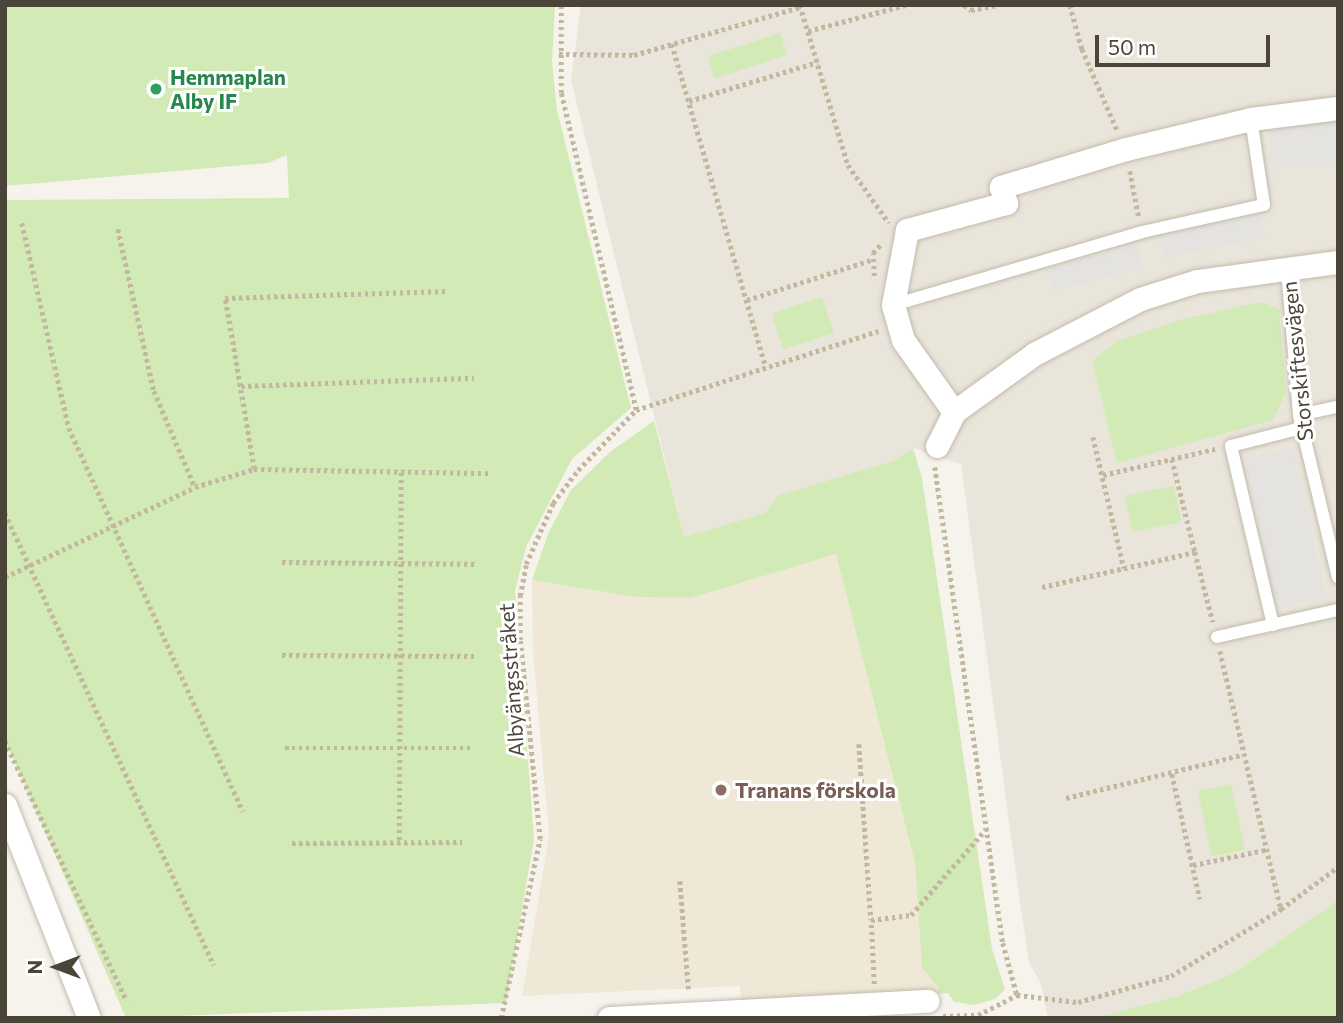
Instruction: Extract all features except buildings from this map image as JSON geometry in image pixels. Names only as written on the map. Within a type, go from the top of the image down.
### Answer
[{"type":"street","points":[[937,446],[954,412],[903,340],[893,305],[897,268],[907,230],[1006,203],[1001,187],[1126,149],[1251,119],[1338,108]]},
{"type":"street","name":"Storskiftesvägen","points":[[954,412],[1034,354],[1140,299],[1197,281],[1338,262]]},
{"type":"street","points":[[5,805],[89,1018]]},
{"type":"street","points":[[609,1018],[875,1004],[930,1009]]},
{"type":"lane","points":[[893,305],[1142,232],[1264,205],[1251,119]]},
{"type":"lane","name":"Storskiftesvägen","points":[[1287,268],[1300,422],[1338,577]]},
{"type":"lane","points":[[1273,625],[1231,446],[1338,407]]},
{"type":"lane","points":[[1217,637],[1338,610]]},
{"type":"path","points":[[561,5],[561,93],[636,410],[765,365],[889,328]]},
{"type":"path","points":[[808,31],[906,5]]},
{"type":"path","points":[[964,5],[971,10],[996,5]]},
{"type":"path","points":[[1070,5],[1082,49],[1126,149],[1142,232]]},
{"type":"path","points":[[559,54],[635,55],[800,6],[848,165],[893,228],[872,260],[747,300]]},
{"type":"path","points":[[672,44],[765,365]]},
{"type":"path","points":[[689,101],[817,62]]},
{"type":"path","points":[[22,223],[69,428],[243,811]]},
{"type":"path","points":[[118,229],[153,391],[195,487]]},
{"type":"path","points":[[872,260],[876,285]]},
{"type":"path","points":[[254,469],[225,298],[447,291]]},
{"type":"path","points":[[240,386],[474,378]]},
{"type":"path","name":"Albyängsstråket","points":[[501,1018],[540,839],[520,640],[520,596],[526,564],[553,503],[578,470],[636,410]]},
{"type":"path","points":[[1093,437],[1124,568]]},
{"type":"path","points":[[937,446],[934,471],[1003,943],[1017,995]]},
{"type":"path","points":[[1103,475],[1231,446]]},
{"type":"path","points":[[1172,459],[1217,637],[1241,755],[1281,909]]},
{"type":"path","points":[[5,576],[195,487],[254,469],[491,473]]},
{"type":"path","points":[[400,840],[401,657],[398,563],[401,470]]},
{"type":"path","points":[[5,513],[214,965]]},
{"type":"path","points":[[1042,587],[1195,552]]},
{"type":"path","points":[[282,562],[478,564]]},
{"type":"path","points":[[282,655],[474,656]]},
{"type":"path","points":[[5,741],[127,1001]]},
{"type":"path","points":[[859,744],[872,920],[875,1004]]},
{"type":"path","points":[[285,748],[470,748]]},
{"type":"path","points":[[1066,799],[1241,755]]},
{"type":"path","points":[[1171,774],[1200,899]]},
{"type":"path","points":[[872,920],[911,915],[987,828]]},
{"type":"path","points":[[292,842],[462,842]]},
{"type":"path","points":[[1192,865],[1265,850]]},
{"type":"path","points":[[930,1009],[978,1015],[1017,995],[1078,1002],[1171,975],[1281,909],[1338,867]]},
{"type":"path","points":[[680,881],[690,1014]]},
{"type":"shaded area","points":[[581,5],[1338,5],[1338,900],[1234,973],[1178,996],[1094,1018],[1048,1018],[1041,984],[1029,962],[961,464],[913,448],[893,461],[765,513],[684,537],[571,80]]},
{"type":"shaded area","points":[[1269,119],[1338,119],[1338,167],[1269,167]]},
{"type":"shaded area","points":[[1260,213],[1265,238],[1164,257],[1159,233]]},
{"type":"shaded area","points":[[1137,245],[1143,267],[1053,291],[1047,269]]},
{"type":"shaded area","points":[[1294,448],[1326,598],[1277,608],[1245,458]]},
{"type":"shaded area","name":"Tranans förskola","points":[[836,554],[915,863],[922,968],[939,988],[936,994],[742,1008],[740,986],[522,996],[549,835],[533,652],[532,580],[636,597],[691,598]]},
{"type":"green space","points":[[5,5],[555,5],[552,62],[557,110],[631,408],[572,459],[526,547],[515,591],[534,839],[506,1003],[126,1018],[5,740],[5,200],[289,198],[287,155],[268,163],[5,186]]},
{"type":"green space","points":[[780,33],[787,55],[715,78],[708,56]]},
{"type":"green space","points":[[822,297],[834,333],[783,350],[772,313]]},
{"type":"green space","points":[[1261,302],[1279,309],[1286,392],[1273,420],[1117,463],[1092,361],[1117,341],[1184,319]]},
{"type":"green space","points":[[654,421],[684,537],[765,513],[777,496],[893,461],[913,448],[922,478],[992,949],[1005,989],[995,999],[974,1005],[954,1002],[948,993],[936,994],[939,988],[922,968],[915,863],[836,554],[691,598],[636,597],[532,580],[548,534],[571,490],[611,451]]},
{"type":"green space","points":[[1174,486],[1181,522],[1132,532],[1125,496]]},
{"type":"green space","points":[[1231,784],[1245,850],[1212,857],[1198,791]]},
{"type":"green space","points":[[1338,900],[1338,1018],[1094,1018],[1178,996],[1234,973]]},
{"type":"place","name":"Hemmaplan Alby IF","points":[[156,89]]},
{"type":"place","name":"Tranans förskola","points":[[721,790]]}]
